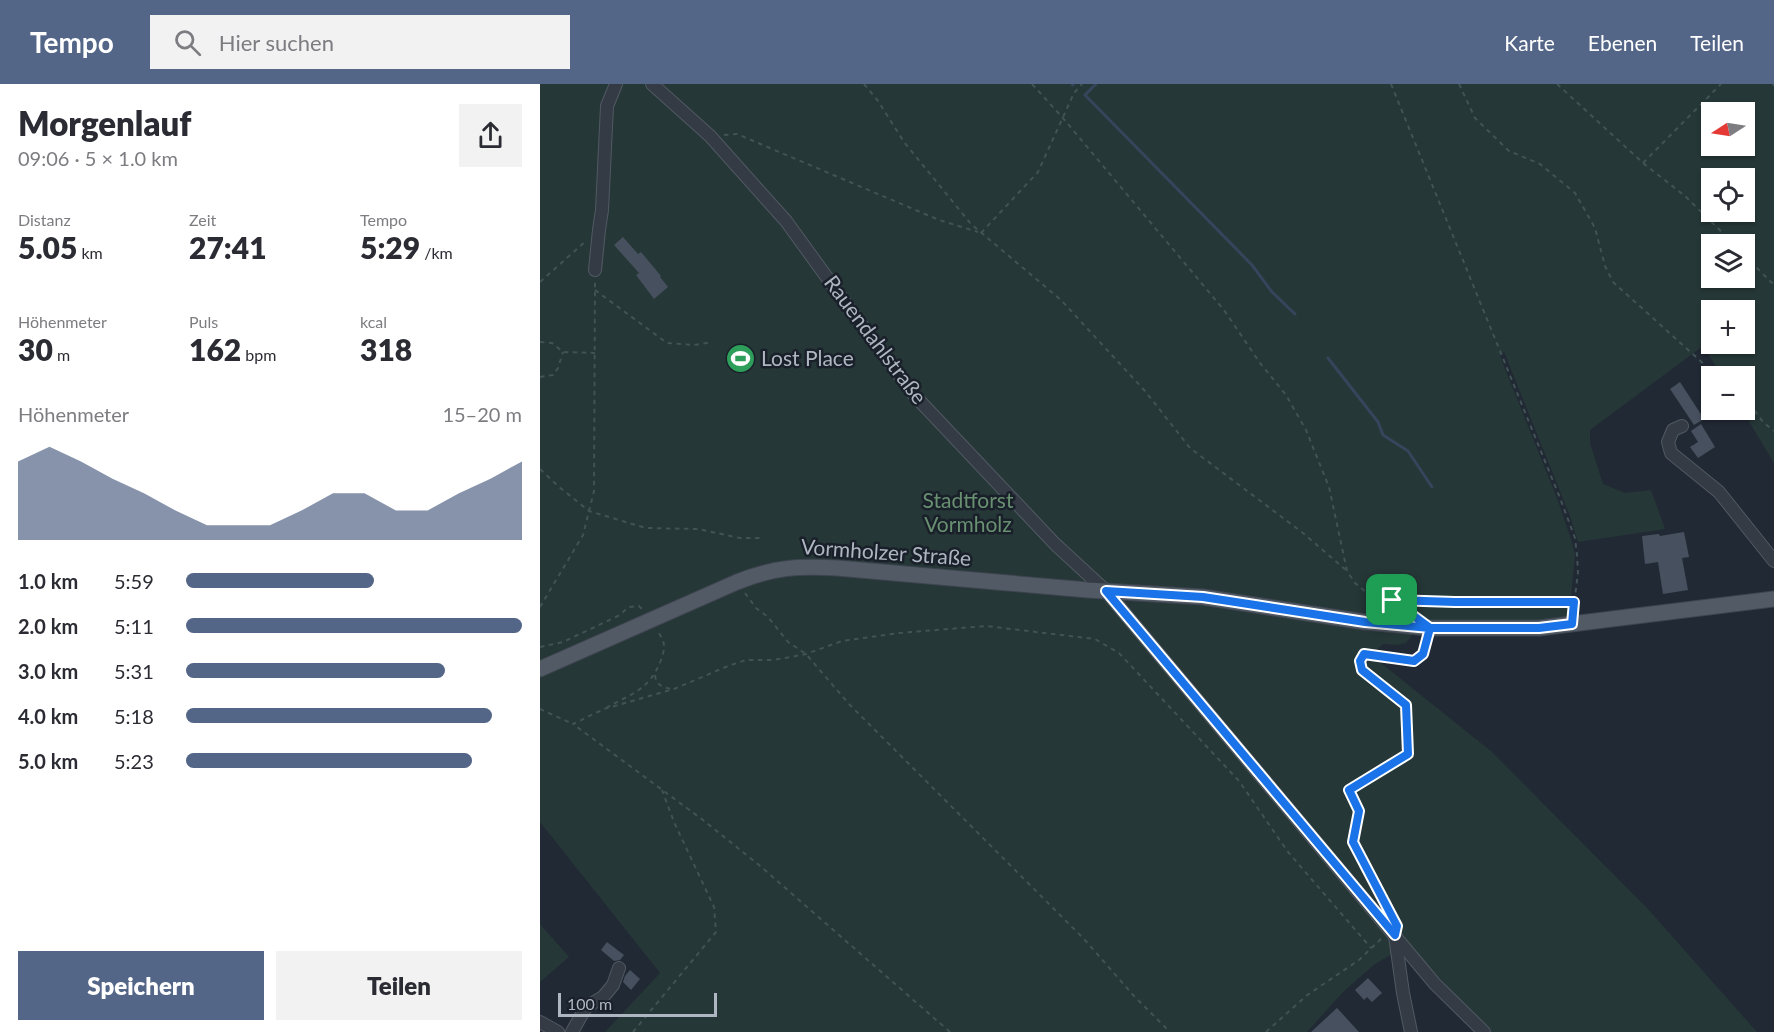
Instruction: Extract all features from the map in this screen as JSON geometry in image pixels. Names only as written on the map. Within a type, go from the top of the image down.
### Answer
[{"type":"main road","name":"Vormholzer Straße","points":[[540,669],[737,582],[756,575],[800,566],[1203,597],[1365,622],[1430,628],[1539,628],[1774,599]]},
{"type":"street","points":[[595,270],[602,210],[608,106],[616,84]]},
{"type":"street","name":"Rauendahlstraße","points":[[652,84],[710,136],[786,221],[915,396],[1055,544],[1106,591],[1435,984],[1484,1032]]},
{"type":"street","points":[[1682,426],[1673,430],[1668,442],[1671,453],[1719,492],[1774,561]]},
{"type":"street","points":[[1395,935],[1411,1032]]},
{"type":"street","points":[[572,1032],[586,1007],[603,997],[613,985],[619,968]]},
{"type":"street","points":[[540,1022],[558,1032]]},
{"type":"path","points":[[864,84],[878,101],[904,142],[971,224],[1061,300],[1145,391],[1190,448],[1303,533],[1347,571],[1365,592],[1392,600],[1574,602]]},
{"type":"path","points":[[1032,84],[1224,310],[1260,363],[1286,395],[1306,430],[1329,487],[1347,571]]},
{"type":"path","points":[[981,233],[1038,172],[1062,117],[1074,93],[1082,84]]},
{"type":"path","points":[[1391,84],[1575,538],[1578,573],[1572,624]]},
{"type":"path","points":[[1459,84],[1475,118],[1509,151],[1540,164],[1575,193],[1595,228],[1605,266],[1613,282],[1706,366]]},
{"type":"path","points":[[1557,84],[1643,163],[1685,196],[1724,234]]},
{"type":"path","points":[[1643,163],[1720,84]]},
{"type":"path","points":[[710,136],[737,134],[939,220],[981,233]]},
{"type":"path","points":[[540,282],[598,230]]},
{"type":"path","points":[[1755,266],[1774,285]]},
{"type":"path","points":[[540,607],[583,535],[594,491],[595,270]]},
{"type":"path","points":[[595,290],[667,343],[694,345],[712,342]]},
{"type":"path","points":[[540,342],[552,343],[563,352],[595,353]]},
{"type":"path","points":[[540,377],[553,375],[563,352]]},
{"type":"path","points":[[1755,411],[1774,431]]},
{"type":"path","points":[[540,470],[589,511],[646,528],[698,529],[740,538],[762,538]]},
{"type":"path","points":[[737,582],[756,608],[768,618],[788,642],[806,654],[849,704],[1084,939],[1134,996],[1170,1032]]},
{"type":"path","points":[[1392,600],[1411,614]]},
{"type":"path","points":[[573,724],[595,713],[674,689],[746,660],[772,660],[806,654],[842,641],[899,633],[987,626],[1095,639],[1119,653],[1239,781],[1288,852],[1371,948],[1359,960],[1306,996],[1266,1032]]},
{"type":"path","points":[[1392,915],[1353,842],[1359,811],[1349,790],[1408,754],[1406,705],[1362,670],[1360,661],[1364,654],[1414,661],[1423,654],[1430,628]]},
{"type":"path","points":[[655,675],[660,686],[674,689]]},
{"type":"path","points":[[540,709],[573,724],[703,820],[759,865],[950,1032]]},
{"type":"path","points":[[633,1032],[716,932],[714,907],[674,822],[662,790]]},
{"type":"green space","name":"Stadtforst Vormholz","points":[[540,84],[1774,84],[1774,463],[1748,420],[1755,420],[1755,366],[1716,366],[1708,354],[1755,354],[1755,300],[1701,300],[1701,347],[1590,430],[1590,443],[1603,484],[1625,493],[1651,490],[1665,529],[1578,542],[1570,516],[1504,352],[1500,355],[1557,498],[1575,555],[1569,617],[1534,621],[1412,622],[1412,635],[1406,643],[1383,644],[1371,655],[1492,752],[1648,909],[1757,1032],[1491,1032],[1408,945],[1375,964],[1344,991],[1307,1032],[605,1032],[660,973],[540,822]]},
{"type":"green space","points":[[540,924],[569,957],[540,982]]},
{"type":"building","points":[[623,237],[638,254],[641,252],[668,287],[654,299],[636,275],[639,273],[614,245]]},
{"type":"building","points":[[1680,382],[1702,420],[1694,425],[1670,389]]},
{"type":"building","points":[[1701,424],[1715,447],[1698,458],[1690,447],[1698,442],[1691,431]]},
{"type":"building","points":[[1684,532],[1689,557],[1682,558],[1688,590],[1663,594],[1658,562],[1645,564],[1642,536]]},
{"type":"building","points":[[607,942],[624,955],[620,960],[614,961],[601,950]]},
{"type":"building","points":[[630,970],[640,979],[631,990],[623,982]]},
{"type":"building","points":[[1368,978],[1382,993],[1372,1002],[1367,997],[1364,1000],[1355,990]]},
{"type":"building","points":[[1337,1008],[1359,1032],[1311,1032]]},
{"type":"waterway","points":[[1096,84],[1085,95],[1252,265],[1272,292],[1295,314]]},
{"type":"waterway","points":[[1328,358],[1378,422],[1383,435],[1408,451],[1432,487]]},
{"type":"place","name":"Lost Place","points":[[740,359]]},
{"type":"route","points":[[1392,600],[1430,628],[1365,622],[1203,597],[1106,591],[1395,935],[1397,926],[1353,842],[1359,811],[1349,790],[1408,754],[1406,705],[1362,670],[1360,661],[1364,654],[1414,661],[1423,654],[1430,628],[1539,628],[1572,624],[1574,602],[1392,600]]}]
